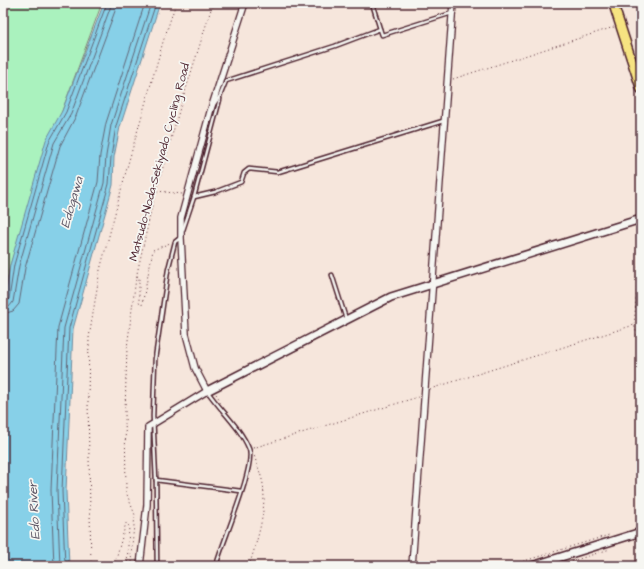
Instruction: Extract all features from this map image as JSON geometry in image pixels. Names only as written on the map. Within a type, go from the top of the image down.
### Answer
[{"type":"main road","points":[[613,3],[641,90]]},
{"type":"street","points":[[207,391],[195,368],[186,334],[181,218],[211,108],[245,3]]},
{"type":"street","points":[[412,566],[453,3]]},
{"type":"street","points":[[140,566],[147,504],[147,431],[148,427],[154,422],[207,391],[391,297],[641,219]]},
{"type":"street","points":[[532,566],[641,532]]},
{"type":"lane","points":[[372,3],[382,35],[452,12]]},
{"type":"lane","points":[[157,566],[154,422],[155,359],[168,270],[175,244],[181,236],[194,197],[220,96],[226,82],[321,51],[380,29]]},
{"type":"lane","points":[[211,108],[220,96]]},
{"type":"lane","points":[[194,197],[215,192],[241,182],[246,170],[278,172],[444,121]]},
{"type":"lane","points":[[332,274],[346,319]]},
{"type":"lane","points":[[207,391],[231,420],[249,449],[251,462],[216,566]]},
{"type":"lane","points":[[156,480],[241,491]]},
{"type":"path","points":[[92,566],[88,401],[89,338],[100,270],[141,118],[176,3]]},
{"type":"path","name":"Matsudo-Noda-Sekiyado Cycling Road","points":[[133,566],[131,556],[135,515],[126,492],[125,410],[126,348],[136,275],[179,111],[213,3]]},
{"type":"path","points":[[447,81],[615,27]]},
{"type":"path","points":[[157,191],[187,195]]},
{"type":"path","points":[[136,275],[139,277],[139,303],[142,305],[154,248],[168,243],[175,244]]},
{"type":"path","points":[[641,243],[634,326],[641,347]]},
{"type":"path","points":[[249,449],[634,326]]},
{"type":"path","points":[[114,566],[126,523],[129,526],[128,566]]},
{"type":"path","points":[[558,566],[611,549]]},
{"type":"green space","points":[[3,3],[102,3],[62,111],[10,265],[3,307]]},
{"type":"water","points":[[104,3],[160,3],[120,127],[114,157],[113,185],[73,329],[66,491],[69,566],[3,566],[3,311],[10,265],[46,140],[62,111]]},
{"type":"water label","name":"Edogawa","points":[[71,202]]},
{"type":"water label","name":"Edo River","points":[[33,510]]}]
